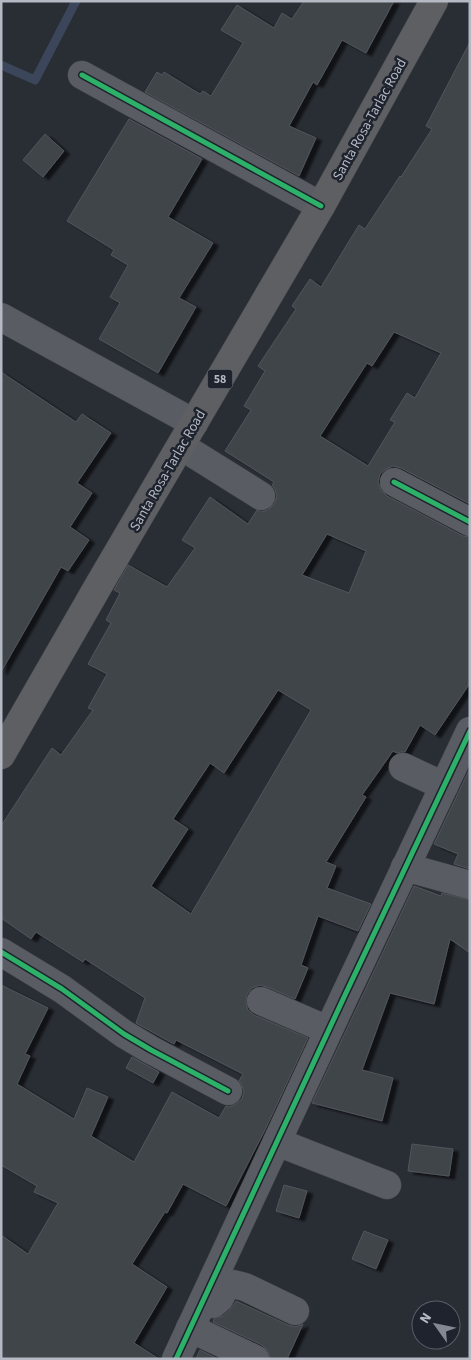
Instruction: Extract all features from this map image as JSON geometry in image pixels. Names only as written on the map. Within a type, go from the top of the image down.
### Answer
[{"type":"highway","name":"Santa Rosa-Tarlac Road","points":[[1,754],[321,206],[434,1]]},
{"type":"street","points":[[82,75],[321,206]]},
{"type":"street","points":[[1,317],[187,435],[261,496]]},
{"type":"street","points":[[394,482],[470,522]]},
{"type":"street","points":[[176,1359],[328,1030],[470,731]]},
{"type":"street","points":[[403,767],[444,786]]},
{"type":"street","points":[[405,867],[470,885]]},
{"type":"street","points":[[1,952],[62,989],[124,1034],[228,1091]]},
{"type":"street","points":[[261,1001],[328,1030]]},
{"type":"street","points":[[276,1142],[387,1185]]},
{"type":"street","points":[[203,1301],[213,1304],[226,1286],[233,1284],[245,1287],[295,1311]]},
{"type":"street","points":[[190,1328],[256,1359]]},
{"type":"building","points":[[304,1],[394,1],[366,53],[342,40],[317,85],[313,82],[289,126],[316,138],[299,176],[145,92],[157,72],[162,75],[164,72],[200,94],[203,91],[211,96],[243,43],[221,30],[237,5],[274,28],[282,13],[292,19]]},
{"type":"building","points":[[470,42],[470,504],[401,468],[393,466],[380,474],[378,482],[381,490],[387,496],[463,536],[470,537],[470,683],[435,735],[420,725],[405,752],[397,753],[393,751],[362,795],[366,797],[326,862],[336,866],[327,888],[371,904],[358,931],[318,916],[301,965],[308,968],[295,999],[260,985],[252,988],[247,994],[246,1003],[248,1010],[254,1015],[308,1038],[265,1130],[226,1206],[183,1184],[167,1213],[165,1212],[132,1264],[167,1287],[134,1343],[159,1359],[1,1359],[1,1235],[28,1254],[58,1203],[34,1192],[37,1186],[1,1165],[1,985],[48,1008],[25,1054],[30,1056],[17,1084],[74,1119],[87,1088],[108,1097],[91,1136],[134,1162],[172,1092],[219,1118],[226,1106],[229,1107],[236,1104],[242,1099],[244,1091],[239,1081],[243,1074],[176,1040],[174,1044],[136,1023],[145,998],[85,959],[83,962],[36,932],[31,939],[1,918],[1,826],[52,748],[61,755],[93,710],[88,708],[107,674],[88,664],[111,623],[106,620],[120,593],[114,590],[128,565],[167,587],[195,548],[182,540],[210,497],[248,524],[257,510],[261,512],[268,510],[274,504],[277,496],[272,485],[274,482],[225,451],[251,410],[244,406],[265,371],[258,366],[296,309],[292,306],[310,279],[321,287],[359,225],[365,229],[432,129],[426,126]],"holes":[[[394,332],[441,353],[415,398],[407,393],[390,420],[395,422],[368,466],[320,436],[367,363],[372,366]],[[327,534],[366,551],[349,593],[302,575]],[[278,690],[311,710],[191,914],[151,886],[188,829],[173,819],[210,763],[224,773]]]},
{"type":"building","points":[[129,119],[202,159],[168,217],[213,243],[179,298],[196,307],[158,373],[99,339],[120,303],[110,297],[128,265],[111,255],[114,250],[67,221]]},
{"type":"building","points":[[45,134],[64,151],[43,177],[23,160]]},
{"type":"building","points":[[1,372],[76,422],[82,414],[111,433],[77,483],[92,493],[70,527],[89,540],[68,571],[61,567],[1,672]]},
{"type":"building","points":[[470,768],[470,869],[454,864],[458,854],[434,844]]},
{"type":"building","points":[[414,886],[441,896],[442,893],[470,900],[470,953],[450,939],[434,1004],[390,993],[362,1070],[393,1078],[382,1121],[312,1103]]},
{"type":"building","points":[[132,1057],[159,1072],[153,1083],[126,1068]]},
{"type":"building","points":[[412,1144],[453,1149],[449,1176],[408,1171]]},
{"type":"building","points":[[284,1185],[307,1191],[299,1218],[276,1211]]},
{"type":"building","points":[[364,1231],[388,1240],[376,1269],[352,1259]]},
{"type":"building","points":[[236,1301],[288,1325],[296,1327],[303,1324],[287,1359],[270,1359],[268,1351],[262,1345],[213,1322],[214,1319],[223,1316],[229,1311]]},
{"type":"building","points":[[200,1350],[218,1359],[196,1359]]},
{"type":"waterway","points":[[1,65],[35,80],[76,1]]},
{"type":"cycle path","points":[[82,75],[321,206]]},
{"type":"cycle path","points":[[394,482],[470,522]]},
{"type":"cycle path","points":[[176,1359],[470,731]]},
{"type":"cycle path","points":[[1,952],[62,989],[124,1034],[228,1091]]}]
